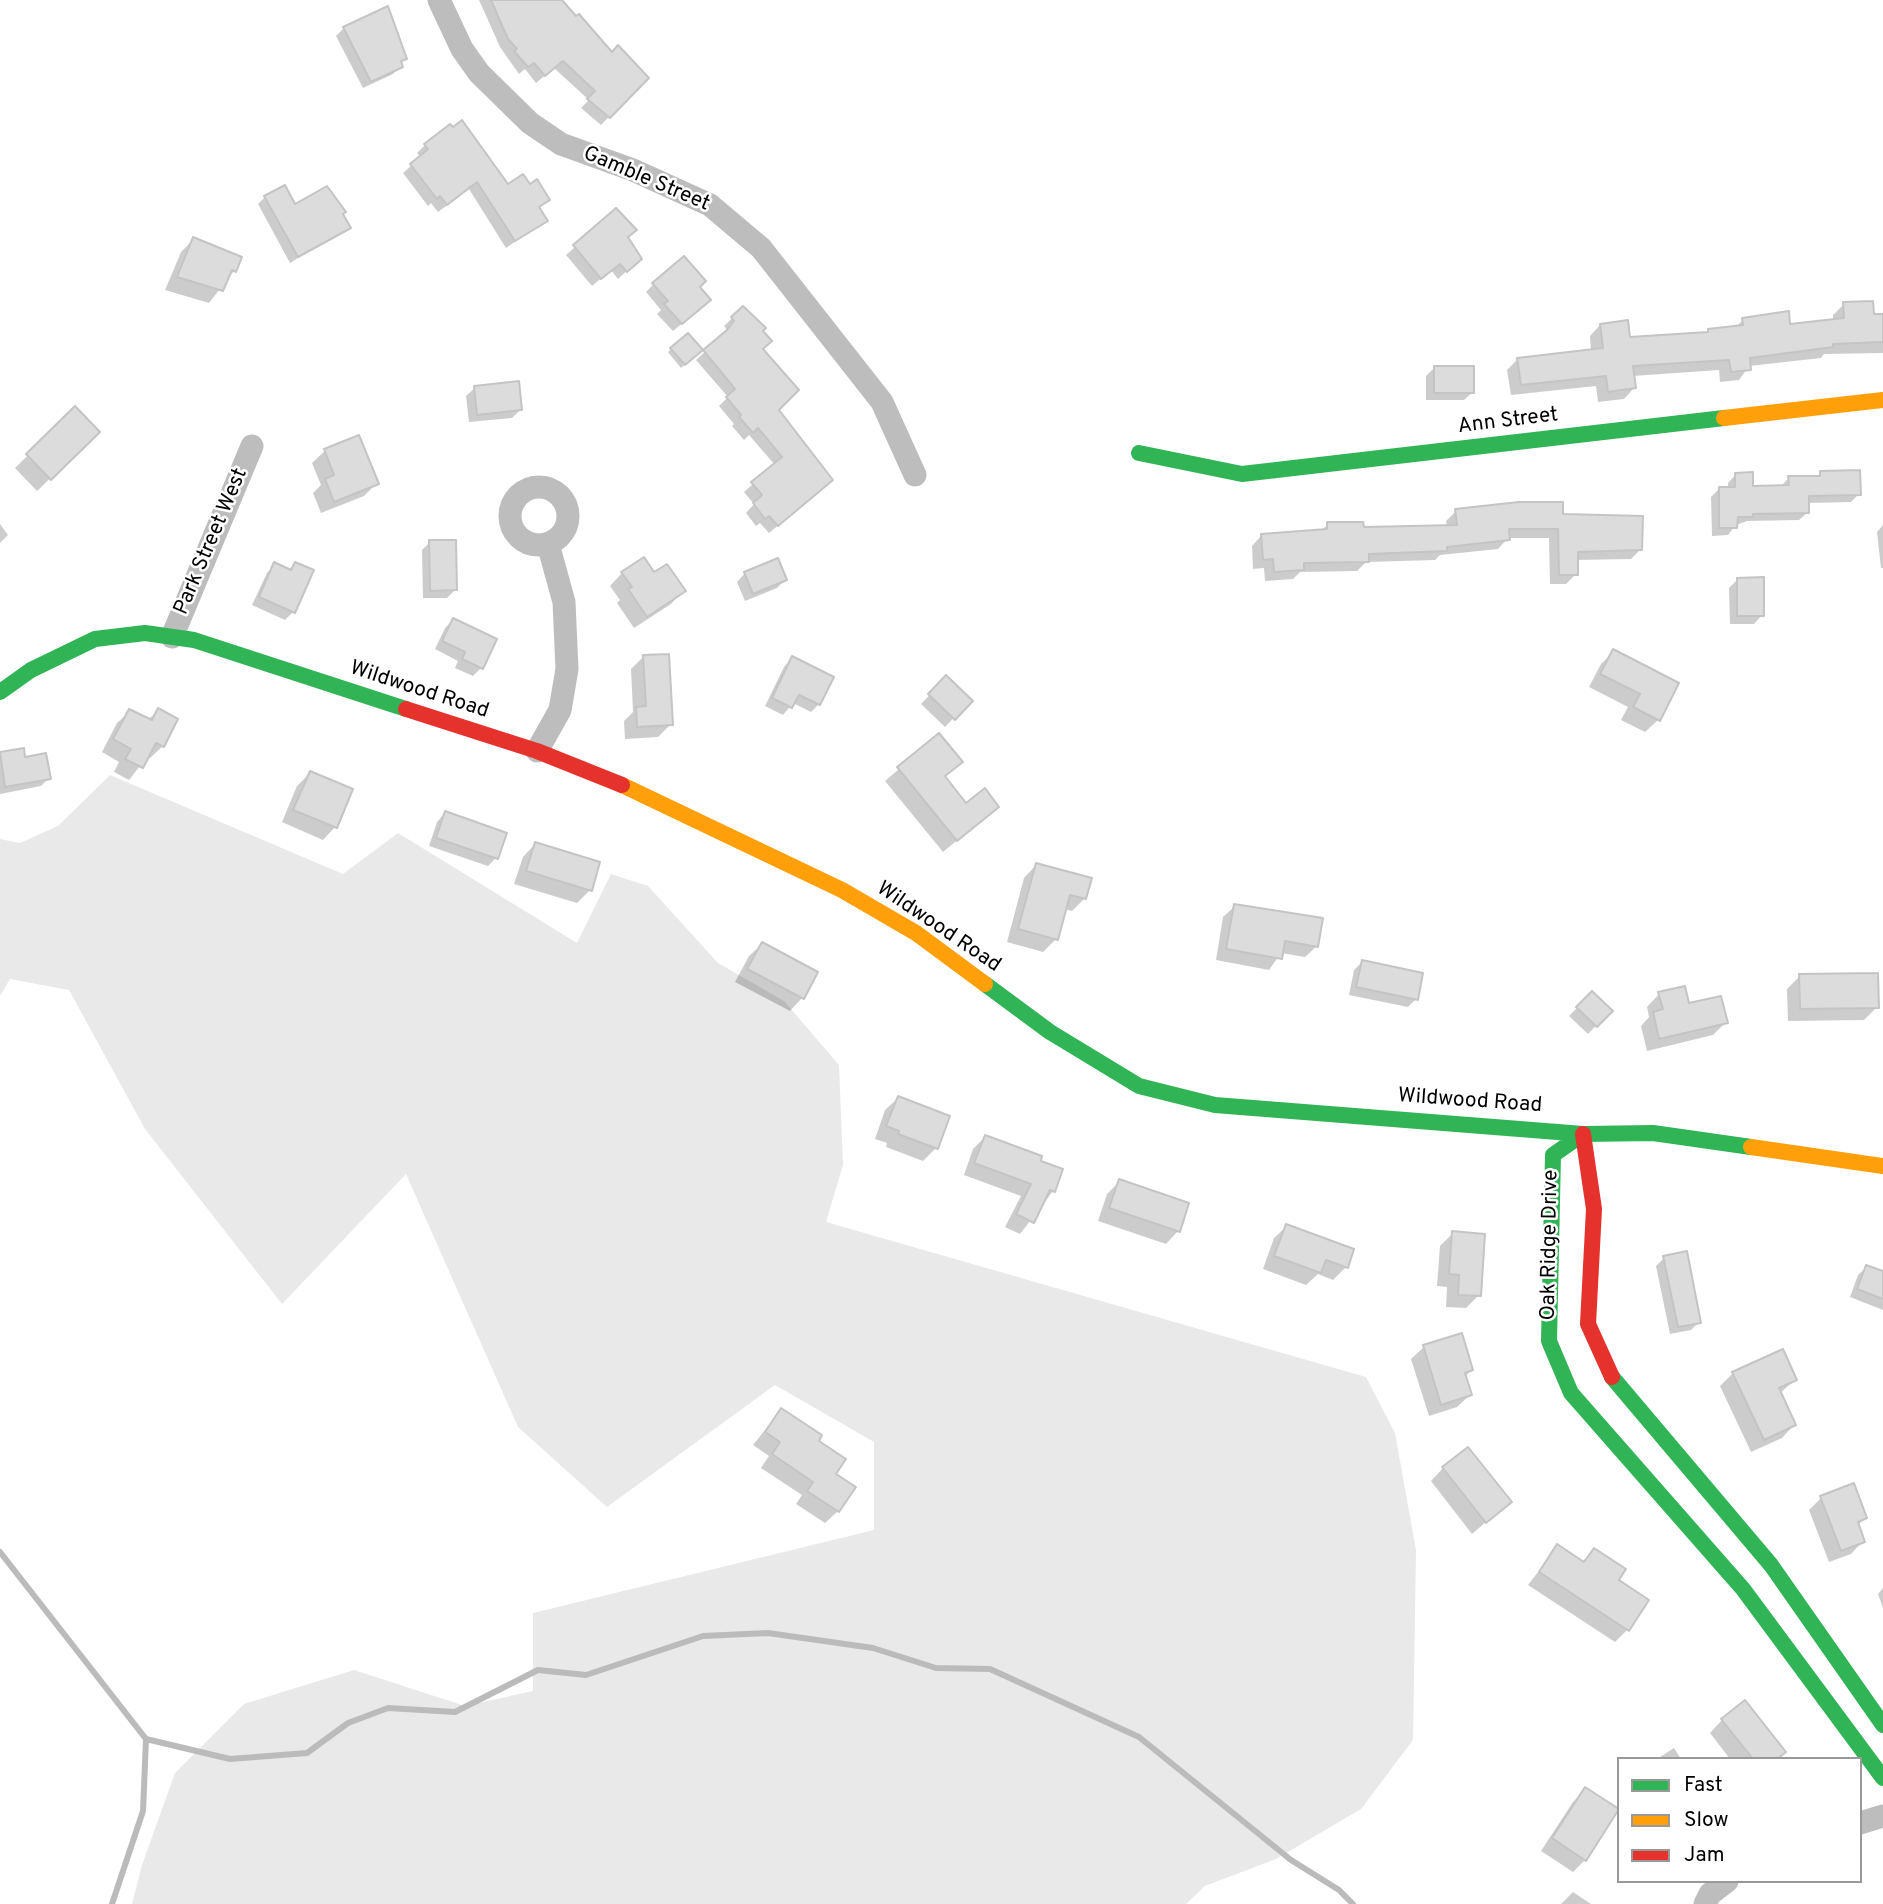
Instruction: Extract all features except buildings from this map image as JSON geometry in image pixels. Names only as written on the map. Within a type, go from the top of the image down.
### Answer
[{"type":"street","name":"Gamble Street","points":[[439,0],[479,73],[530,122],[561,144],[643,174],[710,205],[761,248],[882,402],[915,475]]},
{"type":"street","name":"Ann Street","points":[[1139,453],[1242,474],[1883,400]]},
{"type":"street","name":"Park Street West","points":[[172,637],[252,446]]},
{"type":"street","points":[[537,751],[560,710],[567,669],[564,602],[548,544]]},
{"type":"street","name":"Wildwood Road","points":[[0,692],[31,670],[95,639],[145,633],[194,640],[537,751],[630,788],[842,890],[916,933],[1050,1032],[1139,1086],[1215,1105],[1583,1134],[1653,1133],[1883,1166]]},
{"type":"street","name":"Oak Ridge Drive","points":[[1883,1724],[1771,1565],[1608,1373],[1588,1324],[1594,1209],[1583,1134],[1553,1155],[1549,1341],[1571,1393],[1743,1589],[1883,1778]]},
{"type":"street","points":[[1619,1449],[1649,1423]]},
{"type":"street","points":[[1743,1589],[1771,1565]]},
{"type":"street","points":[[1862,1822],[1883,1815]]},
{"type":"street","points":[[1704,1904],[1710,1894],[1724,1883]]},
{"type":"shaded area","points":[[110,775],[343,874],[398,833],[577,943],[611,874],[648,886],[718,963],[784,1001],[839,1065],[843,1165],[826,1222],[1366,1377],[1395,1433],[1416,1550],[1413,1740],[1361,1809],[1276,1859],[1205,1886],[1186,1904],[132,1904],[142,1865],[175,1773],[244,1704],[354,1670],[465,1706],[533,1691],[533,1613],[874,1530],[874,1442],[775,1385],[607,1507],[518,1427],[406,1174],[282,1304],[145,1129],[69,990],[10,979],[0,996],[0,839],[20,843],[58,826]]},
{"type":"waterway","points":[[0,1552],[146,1739],[230,1759],[307,1753],[348,1723],[388,1708],[455,1712],[538,1670],[586,1675],[703,1636],[768,1633],[873,1648],[936,1668],[990,1669],[1139,1737],[1291,1860],[1339,1890],[1353,1904]]},
{"type":"waterway","points":[[112,1904],[143,1811],[146,1739]]},
{"type":"traffic: fast","points":[[1139,453],[1242,474],[1724,418]]},
{"type":"traffic: fast","points":[[0,692],[31,670],[95,639],[145,633],[194,640],[406,709]]},
{"type":"traffic: fast","points":[[985,984],[1050,1032],[1139,1086],[1215,1105],[1583,1134],[1653,1133],[1751,1147]]},
{"type":"traffic: fast","points":[[1583,1134],[1553,1155],[1549,1341],[1571,1393],[1743,1589],[1883,1778]]},
{"type":"traffic: fast","points":[[1612,1377],[1771,1565],[1883,1725]]},
{"type":"traffic: slow","points":[[1724,418],[1883,400]]},
{"type":"traffic: slow","points":[[622,785],[842,890],[916,933],[985,984]]},
{"type":"traffic: slow","points":[[1751,1147],[1883,1166]]},
{"type":"traffic: jam","points":[[406,709],[537,751],[622,785]]},
{"type":"traffic: jam","points":[[1583,1134],[1594,1209],[1588,1324],[1612,1377]]}]
